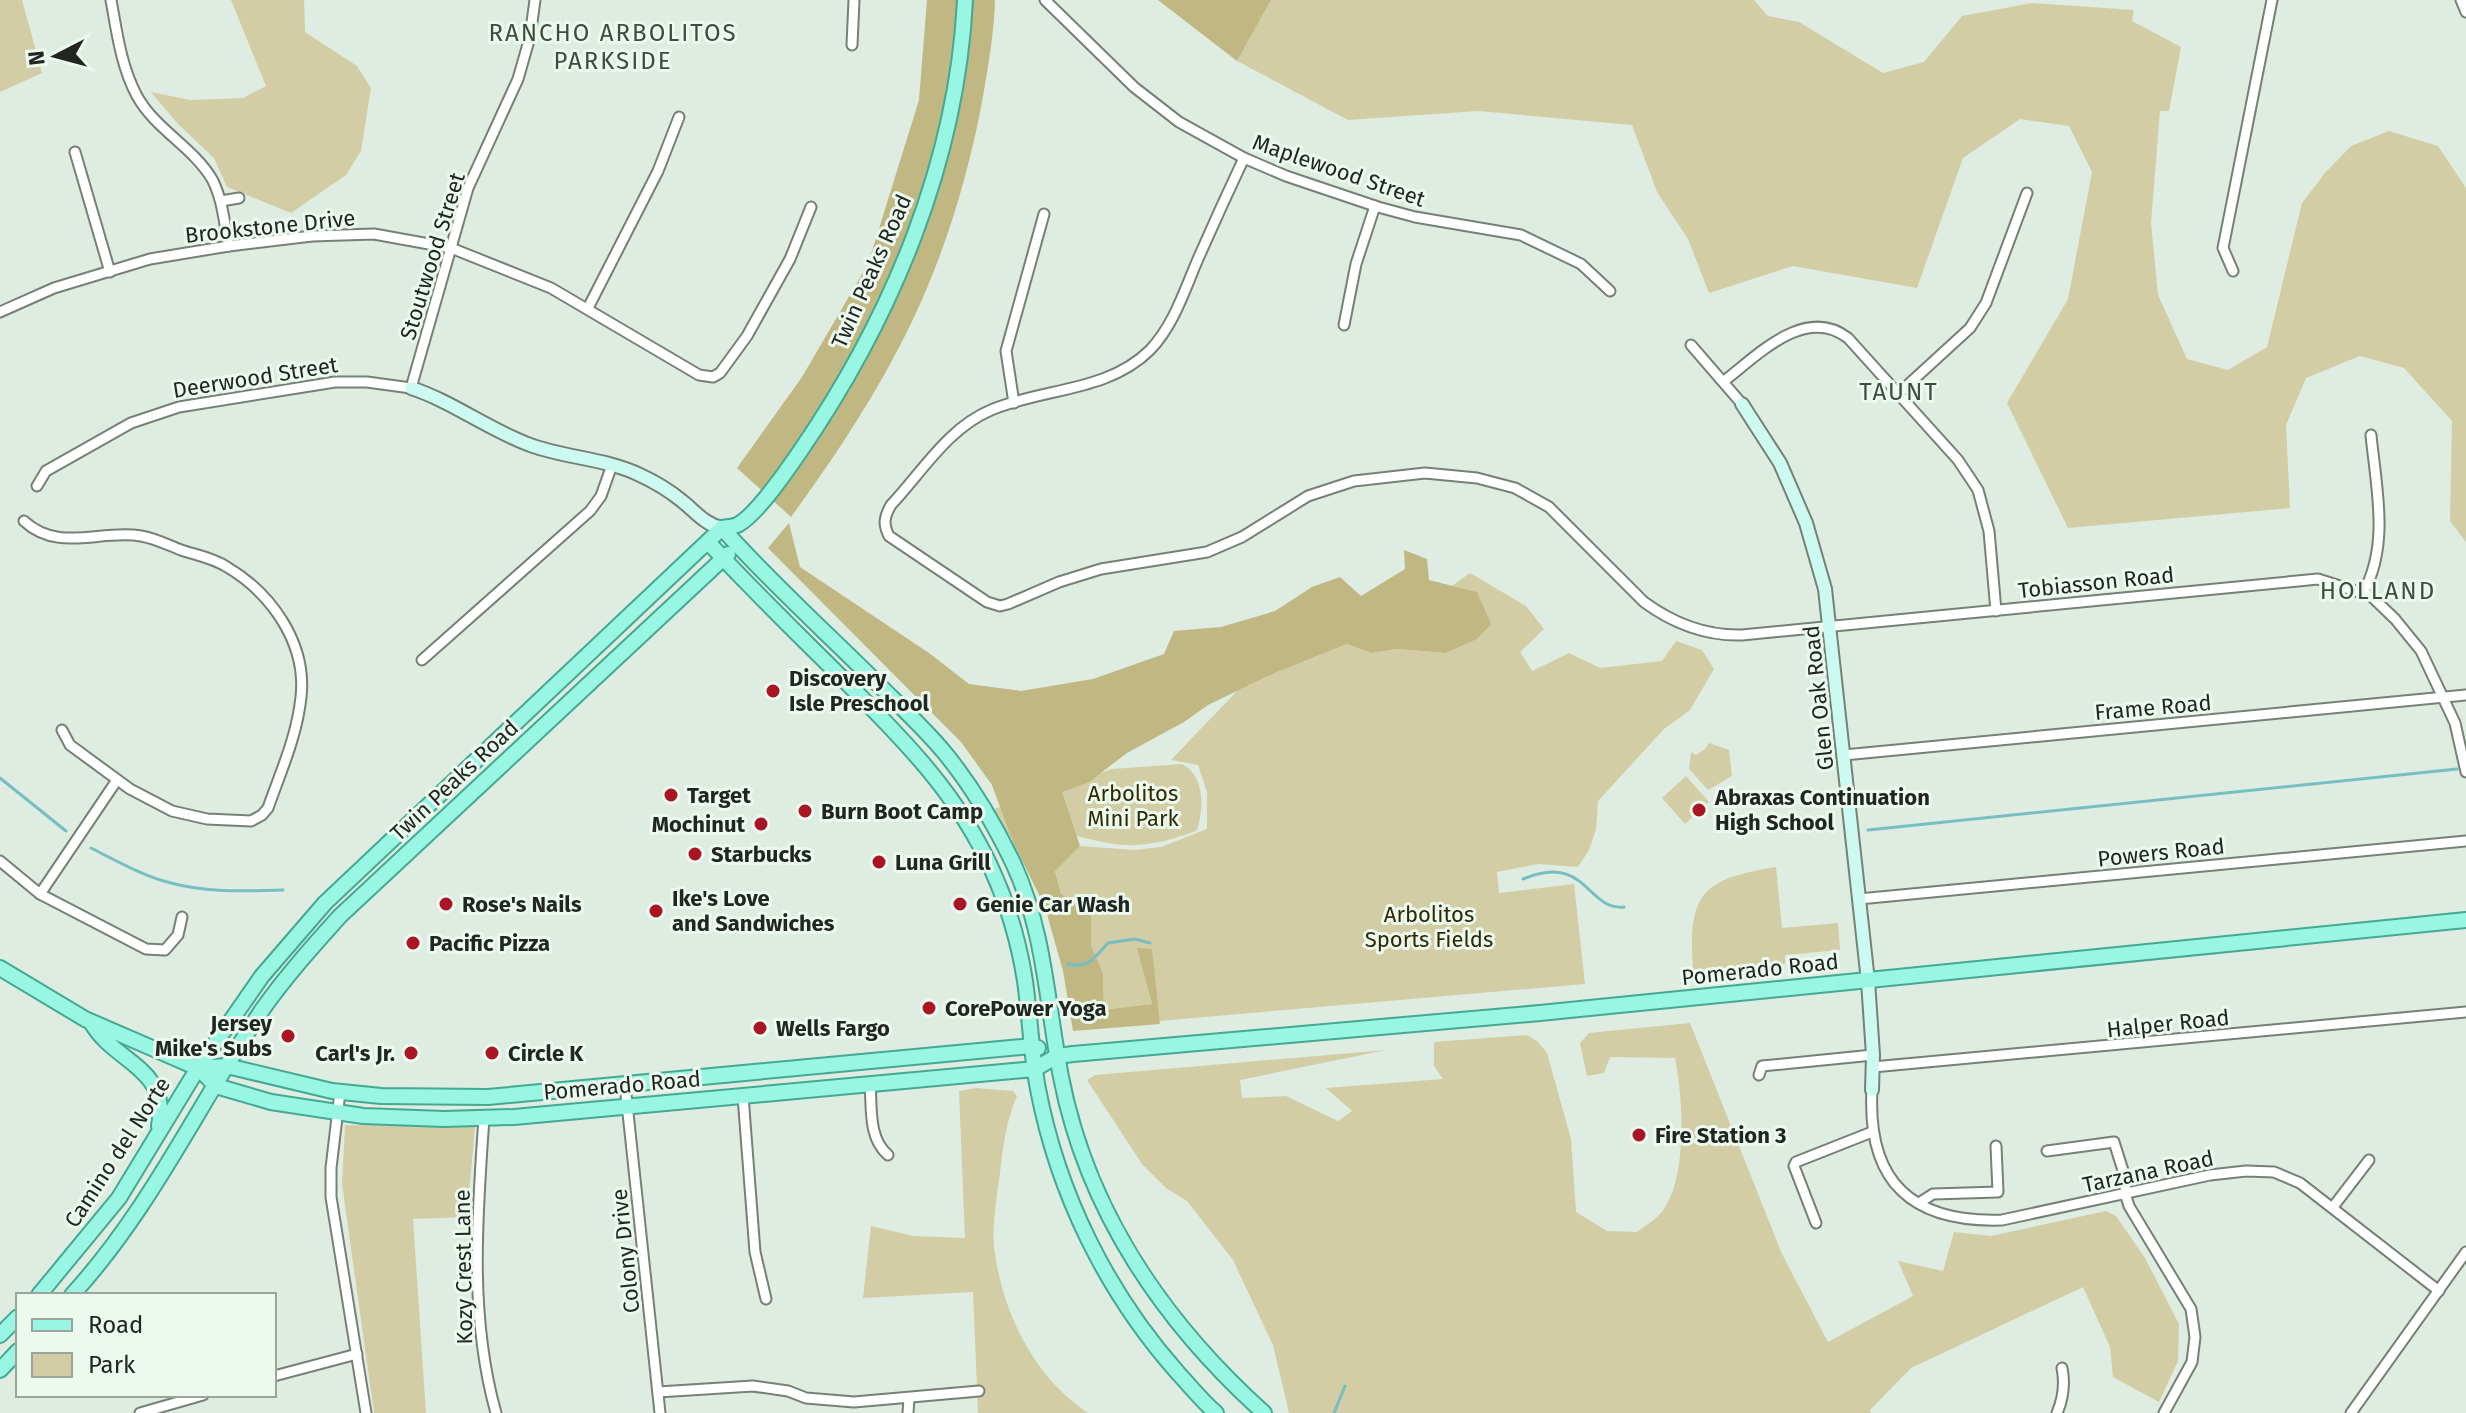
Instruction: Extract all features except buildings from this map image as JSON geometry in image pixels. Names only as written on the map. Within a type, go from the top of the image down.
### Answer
[{"type":"main road","name":"Twin Peaks Road","points":[[738,525],[791,465],[818,426],[870,338],[914,239],[945,135],[956,80],[965,0]]},
{"type":"main road","points":[[715,527],[738,525],[738,546]]},
{"type":"main road","name":"Twin Peaks Road","points":[[198,1068],[262,976],[325,903],[708,542],[715,527]]},
{"type":"main road","points":[[715,527],[738,546],[931,737],[979,801],[1014,866],[1028,903],[1046,972],[1057,1056],[1075,1136],[1118,1238],[1181,1328],[1228,1380],[1264,1413]]},
{"type":"main road","points":[[708,542],[908,745],[959,809],[991,869],[1013,926],[1049,1144],[1086,1236],[1118,1295],[1149,1338],[1216,1413]]},
{"type":"main road","name":"Twin Peaks Road","points":[[216,1086],[261,1012],[340,916],[738,546]]},
{"type":"main road","points":[[439,823],[434,817],[436,810],[505,745],[530,710]]},
{"type":"main road","name":"Pomerado Road","points":[[0,968],[91,1022],[198,1068],[216,1086],[271,1102],[337,1112],[404,1119],[484,1118],[1035,1069],[1057,1056],[1868,981],[2466,920]]},
{"type":"main road","points":[[91,1022],[99,1036],[143,1070],[156,1085],[161,1104],[158,1134]]},
{"type":"main road","name":"Pomerado Road","points":[[198,1068],[227,1066],[272,1079],[340,1092],[381,1096],[488,1097],[1032,1046],[1057,1056]]},
{"type":"main road","name":"Camino del Norte","points":[[41,1293],[119,1198],[198,1068]]},
{"type":"main road","points":[[74,1293],[134,1218],[216,1086]]},
{"type":"main road","points":[[0,1335],[16,1319]]},
{"type":"main road","points":[[0,1370],[16,1353]]},
{"type":"street","points":[[111,0],[122,60],[137,97],[211,179],[221,201],[229,246]]},
{"type":"street","name":"Stoutwood Street","points":[[411,388],[468,188],[518,79],[530,37],[535,0]]},
{"type":"street","points":[[852,45],[854,0]]},
{"type":"street","name":"Maplewood Street","points":[[1045,0],[1134,87],[1179,122],[1244,158],[1286,176],[1375,206],[1415,217],[1521,235],[1581,264],[1610,291]]},
{"type":"street","points":[[2233,271],[2223,248],[2272,0]]},
{"type":"street","points":[[2461,0],[2466,12]]},
{"type":"street","points":[[588,308],[658,171],[679,117]]},
{"type":"street","points":[[75,152],[110,272]]},
{"type":"street","points":[[1044,214],[1006,351],[1014,403],[1101,380],[1150,350],[1173,317],[1244,158]]},
{"type":"street","points":[[1899,393],[1970,328],[1986,303],[2027,193]]},
{"type":"street","points":[[221,201],[239,198]]},
{"type":"street","points":[[1344,325],[1356,264],[1375,206]]},
{"type":"street","name":"Brookstone Drive","points":[[0,312],[54,288],[150,259],[330,234],[374,234],[451,248],[551,288],[699,375],[713,377],[720,373],[747,336],[790,259],[811,207]]},
{"type":"street","points":[[1724,381],[1787,334],[1800,328],[1823,327],[1848,338],[1958,460],[1978,490],[1989,531],[1996,611]]},
{"type":"street","name":"Glen Oak Road","points":[[1691,345],[1742,404],[1780,463],[1806,523],[1825,589],[1868,981],[1873,1061],[1872,1132]]},
{"type":"street","name":"Deerwood Street","points":[[37,486],[46,471],[131,423],[179,407],[335,382],[367,382],[411,388],[442,399],[525,443],[640,475],[715,527]]},
{"type":"street","name":"Tobiasson Road","points":[[1014,403],[991,410],[966,424],[942,446],[891,505],[884,525],[889,536],[906,548],[987,602],[1000,606],[1057,582],[1101,569],[1207,552],[1242,537],[1308,496],[1354,481],[1425,473],[1477,478],[1515,488],[1549,507],[1644,602],[1661,614],[1692,629],[1730,636],[2293,579],[2318,579],[2363,593]]},
{"type":"street","points":[[2371,435],[2379,523],[2378,552],[2363,593],[2371,596],[2395,619],[2421,651],[2455,723],[2466,772]]},
{"type":"street","points":[[422,660],[590,511],[601,496],[612,465]]},
{"type":"street","points":[[24,521],[31,528],[57,539],[117,534],[142,536],[224,565],[253,585],[283,618],[298,660],[302,694],[294,735],[268,808],[251,821],[207,819],[172,811],[117,780],[70,745],[62,730]]},
{"type":"street","name":"Frame Road","points":[[1844,755],[2466,695]]},
{"type":"street","points":[[40,894],[117,780]]},
{"type":"street","name":"Powers Road","points":[[1859,899],[2466,841]]},
{"type":"street","points":[[0,861],[40,894],[146,949],[165,950],[178,935],[182,917]]},
{"type":"street","name":"Halper Road","points":[[1759,1075],[1762,1066],[1873,1061],[2466,1012]]},
{"type":"street","points":[[870,1083],[874,1138],[879,1148],[888,1155]]},
{"type":"street","name":"Colony Drive","points":[[625,1085],[660,1413]]},
{"type":"street","points":[[340,1092],[331,1168],[331,1197],[366,1413]]},
{"type":"street","points":[[743,1096],[755,1252],[766,1299]]},
{"type":"street","name":"Kozy Crest Lane","points":[[484,1118],[477,1231],[479,1338],[496,1413]]},
{"type":"street","points":[[1816,1223],[1794,1166],[1796,1162],[1872,1132]]},
{"type":"street","name":"Tarzana Road","points":[[1872,1132],[1880,1160],[1897,1186],[1919,1203],[1947,1217],[1969,1221],[2002,1220],[2210,1175],[2274,1172],[2300,1183],[2439,1291]]},
{"type":"street","points":[[2047,1151],[2114,1142],[2126,1180],[2125,1193],[2129,1206],[2191,1309],[2195,1337],[2192,1362],[2164,1413]]},
{"type":"street","points":[[1919,1203],[1933,1194],[1998,1192],[1996,1146]]},
{"type":"street","points":[[2333,1207],[2369,1160]]},
{"type":"street","points":[[2351,1413],[2466,1252]]},
{"type":"street","points":[[276,1375],[357,1354]]},
{"type":"street","points":[[2057,1413],[2064,1379],[2062,1368]]},
{"type":"street","points":[[658,1392],[753,1386],[788,1391],[806,1398],[854,1402],[979,1391]]},
{"type":"street","points":[[140,1413],[196,1397]]},
{"type":"street","points":[[908,1413],[909,1398]]},
{"type":"green space","points":[[0,0],[22,0],[42,73],[0,92]]},
{"type":"green space","points":[[231,0],[304,0],[305,32],[357,66],[371,88],[361,151],[346,175],[291,213],[227,187],[214,158],[178,124],[151,92],[190,100],[243,98],[266,86]]},
{"type":"green space","points":[[1271,0],[1754,0],[1768,16],[1799,22],[1883,73],[1924,62],[1962,16],[2032,3],[2134,10],[2132,21],[2181,47],[2169,111],[2160,111],[2151,223],[2158,295],[2187,359],[2228,370],[2267,347],[2302,203],[2325,173],[2351,146],[2389,131],[2438,146],[2466,188],[2466,542],[2450,521],[2452,421],[2404,368],[2360,356],[2306,378],[2286,425],[2290,508],[2068,528],[2007,403],[2068,299],[2092,172],[2069,126],[2020,119],[1963,158],[1917,288],[1793,266],[1709,293],[1688,239],[1657,192],[1632,125],[1478,111],[1348,120],[1237,61]]},
{"type":"green space","name":"Arbolitos Sports Fields","points":[[1470,573],[1526,606],[1544,629],[1520,652],[1532,671],[1569,653],[1600,668],[1662,661],[1676,641],[1702,650],[1714,669],[1690,710],[1664,729],[1598,801],[1596,829],[1589,850],[1578,867],[1538,864],[1497,872],[1499,893],[1574,884],[1585,984],[1159,1021],[1138,948],[1152,1004],[1104,1011],[1103,973],[1091,945],[1091,913],[1061,894],[1055,870],[1080,846],[1134,850],[1161,847],[1207,829],[1207,792],[1198,765],[1171,760],[1237,691],[1347,644],[1371,653],[1398,649],[1445,653],[1477,592],[1452,586]]},
{"type":"green space","points":[[1709,743],[1729,750],[1732,776],[1708,790],[1689,769],[1691,752],[1696,755]]},
{"type":"green space","name":"Arbolitos Mini Park","points":[[1182,764],[1190,769],[1199,784],[1199,821],[1197,830],[1167,840],[1125,845],[1048,833],[1009,838],[994,809],[1112,769]]},
{"type":"green space","points":[[1686,776],[1709,802],[1685,824],[1662,798]]},
{"type":"green space","points":[[1776,867],[1782,928],[1838,923],[1840,950],[1785,955],[1785,964],[1693,970],[1693,924],[1704,894],[1731,877]]},
{"type":"green space","points":[[1690,1023],[1782,1254],[1828,1342],[1913,1296],[1898,1261],[1943,1271],[1954,1232],[1991,1236],[2106,1211],[2116,1216],[2145,1258],[2179,1324],[2178,1361],[2159,1402],[2113,1377],[2110,1347],[2083,1287],[1911,1368],[1870,1410],[1871,1413],[1289,1413],[1273,1345],[1233,1260],[1187,1201],[1166,1188],[1142,1164],[1087,1080],[1095,1075],[1386,1050],[1240,1080],[1242,1098],[1286,1096],[1338,1121],[1352,1111],[1326,1088],[1443,1079],[1434,1066],[1434,1042],[1527,1035],[1547,1053],[1571,1139],[1576,1212],[1607,1231],[1637,1232],[1662,1212],[1676,1179],[1680,1159],[1681,1115],[1675,1058],[1610,1057],[1604,1073],[1587,1076],[1580,1043],[1589,1033]]},
{"type":"green space","points":[[976,1088],[1013,1091],[1017,1096],[1006,1134],[994,1220],[994,1247],[1004,1295],[1036,1362],[1068,1398],[1088,1413],[978,1413],[973,1292],[863,1298],[871,1226],[913,1236],[965,1238],[959,1091]]},
{"type":"green space","points":[[345,1125],[475,1126],[467,1217],[413,1219],[426,1413],[374,1413],[342,1184]]},
{"type":"shaded area","points":[[927,0],[995,0],[986,76],[966,173],[936,266],[899,348],[848,435],[791,517],[737,468],[802,377],[868,264],[919,100]]},
{"type":"shaded area","points":[[1158,0],[1271,0],[1237,61]]},
{"type":"shaded area","points":[[789,523],[800,567],[929,653],[969,684],[1021,691],[1093,679],[1164,654],[1174,631],[1221,627],[1275,611],[1312,587],[1340,577],[1361,596],[1405,569],[1404,550],[1427,559],[1429,580],[1477,592],[1491,624],[1477,639],[1445,653],[1398,649],[1371,653],[1347,644],[1270,675],[1208,705],[1127,753],[1089,782],[1062,792],[1080,846],[1055,871],[1061,894],[1091,913],[1091,945],[1103,973],[1104,1010],[1152,1004],[1137,948],[1152,949],[1160,1024],[1073,1031],[1063,971],[1045,907],[1013,842],[992,785],[961,742],[768,548]]},
{"type":"waterway","points":[[1868,830],[2457,769]]},
{"type":"waterway","points":[[0,778],[66,831]]},
{"type":"waterway","points":[[91,848],[130,868],[171,883],[227,891],[283,890]]},
{"type":"waterway","points":[[1523,879],[1544,873],[1560,873],[1573,877],[1601,901],[1624,907]]},
{"type":"waterway","points":[[1068,964],[1086,963],[1108,943],[1135,939],[1150,943]]},
{"type":"waterway","points":[[1334,1413],[1345,1386]]},
{"type":"place","name":"Discovery Isle Preschool","points":[[773,691]]},
{"type":"place","name":"Target","points":[[671,795]]},
{"type":"place","name":"Abraxas Continuation High School","points":[[1699,810]]},
{"type":"place","name":"Burn Boot Camp","points":[[805,811]]},
{"type":"place","name":"Mochinut","points":[[761,824]]},
{"type":"place","name":"Starbucks","points":[[695,854]]},
{"type":"place","name":"Luna Grill","points":[[879,862]]},
{"type":"place","name":"Rose's Nails","points":[[446,904]]},
{"type":"place","name":"Genie Car Wash","points":[[960,904]]},
{"type":"place","name":"Ike's Love and Sandwiches","points":[[656,911]]},
{"type":"place","name":"Pacific Pizza","points":[[413,943]]},
{"type":"place","name":"CorePower Yoga","points":[[929,1008]]},
{"type":"place","name":"Wells Fargo","points":[[760,1028]]},
{"type":"place","name":"Jersey Mike's Subs","points":[[288,1036]]},
{"type":"place","name":"Carl's Jr.","points":[[411,1053]]},
{"type":"place","name":"Circle K","points":[[492,1053]]},
{"type":"place","name":"Fire Station 3","points":[[1639,1135]]},
{"type":"district","name":"RANCHO ARBOLITOS PARKSIDE","points":[[613,47]]},
{"type":"district","name":"TAUNT","points":[[1899,392]]},
{"type":"district","name":"HOLLAND","points":[[2378,591]]}]
